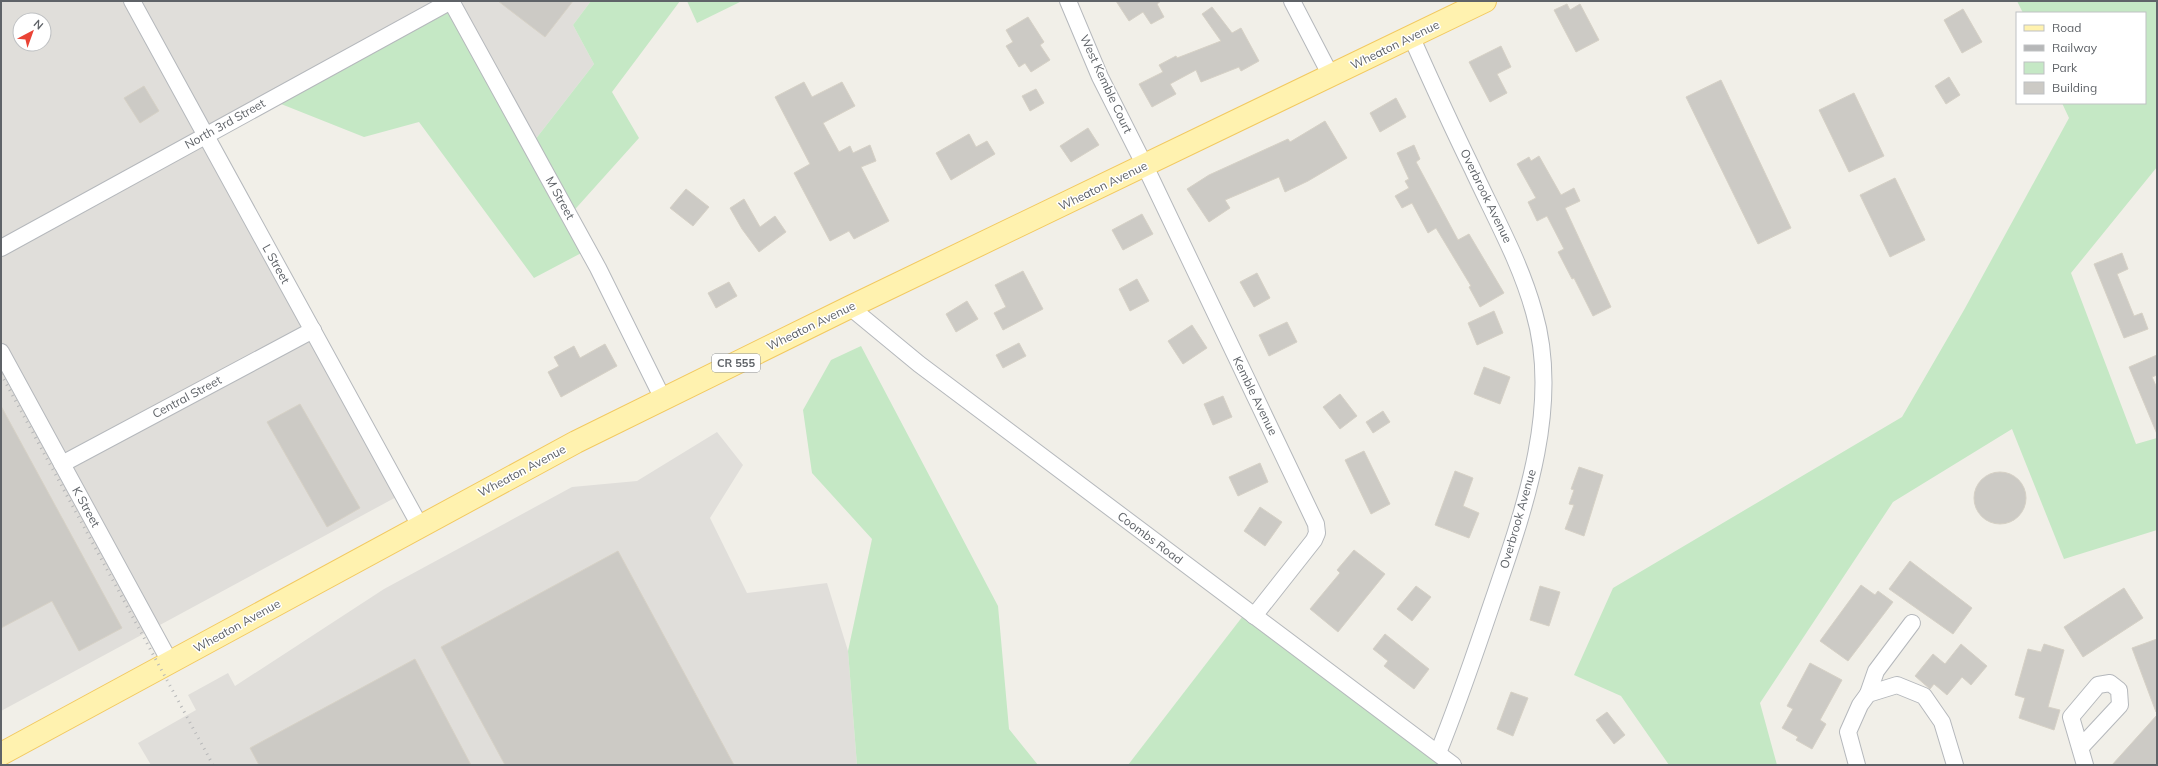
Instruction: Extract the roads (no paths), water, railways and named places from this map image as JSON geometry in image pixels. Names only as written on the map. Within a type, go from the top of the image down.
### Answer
[{"type":"main road","name":"Wheaton Avenue","points":[[1,754],[572,444],[850,307],[1485,1]]},
{"type":"street","name":"L Street","points":[[132,1],[420,526]]},
{"type":"street","name":"North 3rd Street","points":[[1,248],[205,134],[451,1]]},
{"type":"street","name":"M Street","points":[[451,1],[598,268],[663,399]]},
{"type":"street","name":"West Kemble Court","points":[[1068,1],[1100,77],[1145,166]]},
{"type":"street","points":[[1292,1],[1331,76]]},
{"type":"street","name":"Overbrook Avenue","points":[[1412,36],[1472,168],[1513,251],[1535,313],[1540,338],[1542,363],[1541,423],[1529,489],[1470,670],[1438,753]]},
{"type":"street","name":"Kemble Avenue","points":[[1145,166],[1316,524],[1318,533],[1314,540],[1254,616]]},
{"type":"street","name":"Coombs Road","points":[[850,307],[919,364],[1453,765]]},
{"type":"street","name":"Central Street","points":[[62,464],[313,330]]},
{"type":"street","name":"K Street","points":[[1,352],[170,662]]},
{"type":"street","points":[[1858,765],[1848,732],[1860,705],[1868,694],[1876,671],[1912,623]]},
{"type":"street","points":[[1868,694],[1897,685],[1924,696],[1942,722],[1955,765]]},
{"type":"street","points":[[2080,748],[2085,765]]},
{"type":"railway","points":[[1,374],[213,765]]}]
